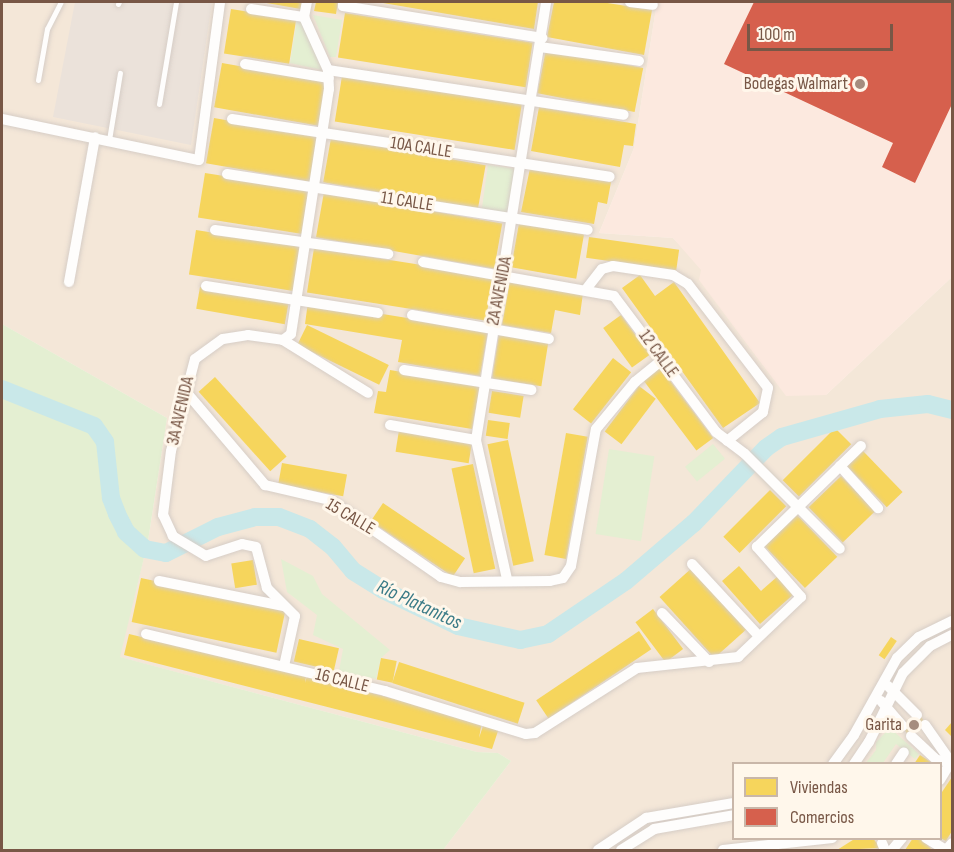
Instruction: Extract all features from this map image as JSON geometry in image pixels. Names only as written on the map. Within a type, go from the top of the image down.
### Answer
[{"type":"street","points":[[2,119],[198,160],[220,2]]},
{"type":"street","points":[[307,2],[304,17],[328,74],[323,133],[298,300],[291,334],[283,340],[368,393]]},
{"type":"street","name":"2A AVENIDA","points":[[507,579],[476,441],[546,2]]},
{"type":"street","points":[[630,2],[653,5]]},
{"type":"street","points":[[343,4],[639,61]]},
{"type":"street","points":[[251,9],[304,17]]},
{"type":"street","points":[[245,64],[624,116]]},
{"type":"street","name":"10A CALLE","points":[[232,119],[610,177]]},
{"type":"street","points":[[69,282],[95,137]]},
{"type":"street","name":"11 CALLE","points":[[227,174],[588,230]]},
{"type":"street","points":[[215,230],[388,254]]},
{"type":"street","name":"12 CALLE","points":[[423,262],[587,288],[619,300],[662,360],[727,441],[745,454],[840,549]]},
{"type":"street","points":[[587,288],[602,269],[613,266],[678,276],[688,284],[766,385],[768,391],[763,412],[727,441]]},
{"type":"street","points":[[206,286],[378,313]]},
{"type":"street","points":[[412,315],[549,339]]},
{"type":"street","name":"3A AVENIDA","points":[[283,340],[234,336],[212,344],[190,370],[187,393],[171,451],[163,515],[168,531],[196,551],[215,555],[252,544],[259,552],[267,588],[286,607]]},
{"type":"street","name":"15 CALLE","points":[[187,393],[265,484],[330,500],[447,580],[558,580],[569,571],[596,429],[635,382],[662,360]]},
{"type":"street","points":[[404,370],[531,390]]},
{"type":"street","points":[[390,425],[476,441]]},
{"type":"street","points":[[662,613],[709,662],[738,657],[801,597],[800,592],[757,547],[861,446]]},
{"type":"street","points":[[840,466],[878,508]]},
{"type":"street","points":[[692,564],[759,636]]},
{"type":"street","points":[[159,581],[286,607],[295,618],[284,666]]},
{"type":"street","points":[[834,762],[854,735],[873,695],[906,648],[934,627],[952,621]]},
{"type":"street","name":"16 CALLE","points":[[146,634],[385,691],[526,734],[535,734],[637,668],[709,662]]},
{"type":"street","points":[[855,762],[869,742],[893,690],[922,652],[952,635]]},
{"type":"street","points":[[882,681],[917,715]]},
{"type":"street","points":[[873,695],[903,726]]},
{"type":"street","points":[[925,725],[952,762]]},
{"type":"street","points":[[911,736],[936,760],[952,762]]},
{"type":"street","points":[[897,762],[904,752]]},
{"type":"street","points":[[942,777],[952,762]]},
{"type":"street","points":[[598,850],[646,818],[732,803]]},
{"type":"street","points":[[621,850],[654,829],[732,815]]},
{"type":"street","points":[[723,850],[807,840]]},
{"type":"street","points":[[929,840],[946,850],[952,843]]},
{"type":"lane","points":[[38,80],[47,29],[61,2]]},
{"type":"lane","points":[[159,104],[176,2]]},
{"type":"lane","points":[[109,140],[120,73]]},
{"type":"shaded area","points":[[2,2],[657,2],[634,148],[599,233],[673,238],[826,395],[952,277],[952,850],[443,850],[511,761],[498,753],[477,752],[119,657],[148,541],[167,418],[2,324]]},
{"type":"shaded area","points":[[75,2],[212,2],[191,145],[53,117]]},
{"type":"shaded area","points":[[657,2],[952,2],[952,277],[826,395],[786,396],[699,280],[701,270],[673,238],[599,233],[634,148]]},
{"type":"green space","points":[[313,15],[342,20],[336,57],[330,57]]},
{"type":"green space","points":[[297,19],[303,20],[322,70],[290,63]]},
{"type":"green space","points":[[488,165],[516,169],[509,213],[482,210]]},
{"type":"green space","points":[[2,324],[167,418],[148,541],[120,657],[477,752],[498,753],[511,761],[443,850],[2,850]]},
{"type":"green space","points":[[713,444],[725,459],[697,481],[685,467]]},
{"type":"green space","points":[[609,449],[654,456],[641,541],[596,534]]},
{"type":"green space","points":[[281,559],[313,576],[322,594],[390,650],[381,658],[376,679],[339,671],[343,649],[313,635],[317,615],[287,592]]},
{"type":"green space","points":[[890,728],[919,754],[915,759],[896,744],[884,762],[867,762],[876,750],[876,742]]},
{"type":"building: Viviendas","points":[[261,2],[307,2],[306,10]]},
{"type":"building: Viviendas","points":[[316,2],[338,2],[336,14],[314,11]]},
{"type":"building: Viviendas","points":[[377,2],[538,2],[534,29]]},
{"type":"building: Viviendas","points":[[554,2],[601,2],[652,10],[644,55],[547,37]]},
{"type":"building: Viviendas","points":[[231,9],[296,19],[289,64],[224,53]]},
{"type":"building: Viviendas","points":[[345,13],[533,43],[526,87],[338,57]]},
{"type":"building: Viviendas","points":[[546,49],[643,68],[635,112],[537,93]]},
{"type":"building: Viviendas","points":[[222,63],[327,82],[320,126],[214,107]]},
{"type":"building: Viviendas","points":[[342,76],[522,104],[515,150],[335,121]]},
{"type":"building: Viviendas","points":[[539,107],[636,124],[633,146],[624,145],[620,167],[531,151]]},
{"type":"building: Viviendas","points":[[214,118],[319,137],[311,182],[206,163]]},
{"type":"building: Viviendas","points":[[331,138],[486,165],[478,210],[323,182]]},
{"type":"building: Viviendas","points":[[530,168],[611,182],[607,204],[598,202],[594,224],[521,212]]},
{"type":"building: Viviendas","points":[[205,173],[311,190],[304,234],[198,217]]},
{"type":"building: Viviendas","points":[[324,192],[502,223],[494,269],[316,237]]},
{"type":"building: Viviendas","points":[[519,223],[584,234],[576,279],[511,267]]},
{"type":"building: Viviendas","points":[[196,230],[302,247],[295,291],[189,274]]},
{"type":"building: Viviendas","points":[[589,237],[679,250],[676,270],[586,258]]},
{"type":"building: Viviendas","points":[[314,248],[493,276],[486,321],[307,292]]},
{"type":"building: Viviendas","points":[[640,275],[655,296],[674,282],[760,403],[723,428],[622,288]]},
{"type":"building: Viviendas","points":[[510,281],[583,293],[580,315],[555,310],[551,333],[502,325]]},
{"type":"building: Viviendas","points":[[200,287],[289,303],[285,324],[196,309]]},
{"type":"building: Viviendas","points":[[308,302],[488,331],[480,376],[398,362],[402,340],[305,324]]},
{"type":"building: Viviendas","points":[[621,315],[650,355],[632,368],[603,328]]},
{"type":"building: Viviendas","points":[[307,325],[389,365],[379,385],[297,345]]},
{"type":"building: Viviendas","points":[[499,334],[548,342],[541,386],[492,378]]},
{"type":"building: Viviendas","points":[[613,358],[631,372],[591,423],[573,409]]},
{"type":"building: Viviendas","points":[[659,366],[713,438],[696,451],[642,379]]},
{"type":"building: Viviendas","points":[[390,370],[480,385],[472,429],[374,413],[378,391],[386,392]]},
{"type":"building: Viviendas","points":[[215,377],[287,457],[270,471],[199,392]]},
{"type":"building: Viviendas","points":[[639,386],[656,399],[621,444],[605,432]]},
{"type":"building: Viviendas","points":[[492,391],[524,396],[520,418],[489,413]]},
{"type":"building: Viviendas","points":[[488,420],[510,423],[508,439],[486,436]]},
{"type":"building: Viviendas","points":[[835,428],[851,444],[799,497],[783,480]]},
{"type":"building: Viviendas","points":[[399,430],[472,442],[469,463],[396,452]]},
{"type":"building: Viviendas","points":[[566,433],[588,437],[566,559],[544,555]]},
{"type":"building: Viviendas","points":[[508,440],[534,561],[513,566],[487,444]]},
{"type":"building: Viviendas","points":[[863,451],[903,492],[887,507],[847,466]]},
{"type":"building: Viviendas","points":[[282,463],[347,474],[343,496],[278,485]]},
{"type":"building: Viviendas","points":[[473,464],[495,569],[474,573],[451,469]]},
{"type":"building: Viviendas","points":[[841,476],[875,511],[843,543],[809,507]]},
{"type":"building: Viviendas","points":[[770,490],[786,506],[740,553],[723,537]]},
{"type":"building: Viviendas","points":[[383,503],[465,558],[453,577],[371,521]]},
{"type":"building: Viviendas","points":[[797,515],[837,557],[805,588],[765,546]]},
{"type":"building: Viviendas","points":[[253,560],[257,585],[235,588],[231,563]]},
{"type":"building: Viviendas","points":[[739,566],[761,591],[778,576],[794,594],[760,624],[722,581]]},
{"type":"building: Viviendas","points":[[693,567],[748,628],[714,658],[660,597]]},
{"type":"building: Viviendas","points":[[141,578],[286,609],[276,653],[132,622]]},
{"type":"building: Viviendas","points":[[653,609],[683,649],[666,662],[635,622]]},
{"type":"building: Viviendas","points":[[639,631],[651,649],[549,719],[536,700]]},
{"type":"building: Viviendas","points":[[129,634],[306,676],[305,683],[307,676],[482,722],[479,738],[484,723],[499,728],[492,749],[124,655]]},
{"type":"building: Viviendas","points":[[891,637],[897,641],[885,659],[879,655]]},
{"type":"building: Viviendas","points":[[299,639],[339,648],[334,671],[294,661]]},
{"type":"building: Viviendas","points":[[381,658],[397,661],[393,683],[377,680]]},
{"type":"building: Viviendas","points":[[399,662],[525,703],[518,724],[392,683]]},
{"type":"building: Viviendas","name":"Garita","points":[[919,714],[926,724],[909,736],[902,726]]},
{"type":"building: Viviendas","points":[[952,722],[952,737],[945,730]]},
{"type":"building: Viviendas","points":[[920,755],[931,762],[915,762]]},
{"type":"building: Viviendas","points":[[952,777],[952,831],[946,841],[942,839],[942,792]]},
{"type":"building: Viviendas","points":[[853,840],[874,840],[880,848],[837,850]]},
{"type":"building: Viviendas","points":[[912,840],[923,840],[932,850],[905,850]]},
{"type":"building: Comercios","name":"Bodegas Walmart","points":[[754,2],[952,2],[952,104],[915,183],[882,167],[893,143],[724,64]]},
{"type":"waterway","name":"Río Platanitos","points":[[2,389],[94,426],[105,442],[111,498],[117,514],[126,532],[145,549],[166,553],[218,527],[255,517],[279,517],[310,529],[333,547],[353,571],[383,590],[458,626],[520,640],[548,634],[626,581],[694,523],[766,448],[782,437],[880,409],[928,404],[952,410]]},
{"type":"place","name":"Bodegas Walmart","points":[[860,84]]},
{"type":"place","name":"Garita","points":[[914,725]]}]
